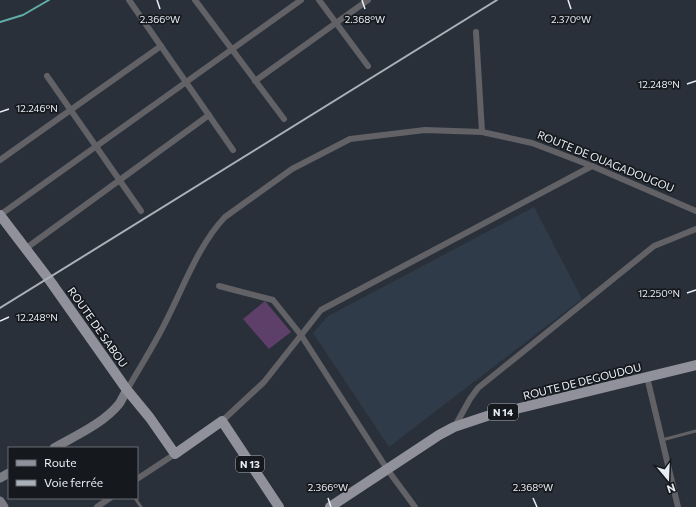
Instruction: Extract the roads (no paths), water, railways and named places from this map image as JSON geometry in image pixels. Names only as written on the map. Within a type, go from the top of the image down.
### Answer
[{"type":"main road","name":"ROUTE DE SABOU","points":[[0,215],[48,278],[127,390],[150,418],[175,454]]},
{"type":"main road","name":"ROUTE DE DEGOUDOU","points":[[330,507],[439,435],[454,427],[487,416],[696,365]]},
{"type":"main road","name":"ROUTE DE OUAGADOUGOU","points":[[56,447],[102,420],[112,412],[127,390]]},
{"type":"main road","points":[[175,454],[222,421]]},
{"type":"main road","name":"N 13","points":[[222,421],[279,507]]},
{"type":"main road","points":[[0,501],[4,507]]},
{"type":"street","points":[[129,0],[233,150]]},
{"type":"street","points":[[195,0],[284,119]]},
{"type":"street","points":[[0,215],[301,0]]},
{"type":"street","points":[[319,0],[368,66]]},
{"type":"street","points":[[255,81],[368,0]]},
{"type":"street","points":[[476,32],[482,132]]},
{"type":"street","points":[[0,160],[161,46]]},
{"type":"street","points":[[47,76],[140,210]]},
{"type":"street","points":[[25,249],[209,115]]},
{"type":"street","name":"ROUTE DE OUAGADOUGOU","points":[[127,390],[168,318],[206,241],[225,217],[292,169],[350,139],[425,130],[482,132],[532,143],[592,166],[696,211]]},
{"type":"street","points":[[222,421],[264,382],[321,310],[592,166]]},
{"type":"street","points":[[454,427],[478,388],[654,246],[696,230]]},
{"type":"street","points":[[220,286],[273,300],[301,335],[387,469],[414,507]]},
{"type":"street","points":[[647,377],[678,507]]},
{"type":"street","points":[[138,478],[175,454]]},
{"type":"street","points":[[96,507],[108,499]]},
{"type":"lane","points":[[662,440],[696,431]]},
{"type":"waterway","points":[[0,22],[23,15],[49,0]]},
{"type":"railway","points":[[0,308],[497,0]]}]
